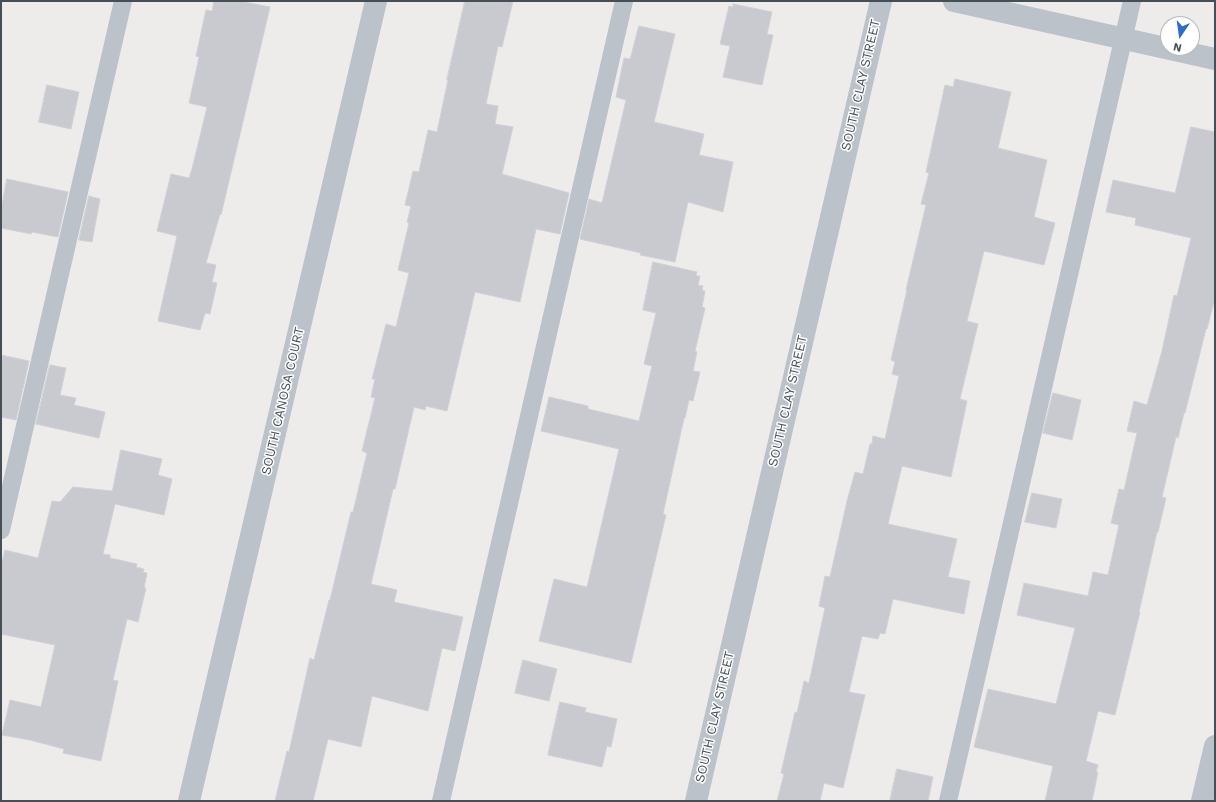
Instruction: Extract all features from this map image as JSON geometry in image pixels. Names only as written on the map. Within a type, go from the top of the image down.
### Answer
[{"type":"street","name":"SOUTH CANOSA COURT","points":[[189,801],[376,1]]},
{"type":"street","name":"SOUTH CLAY STREET","points":[[696,801],[881,1]]},
{"type":"street","points":[[954,1],[1215,59]]},
{"type":"street","points":[[1202,801],[1215,746]]},
{"type":"lane","points":[[1,530],[123,1]]},
{"type":"lane","points":[[441,801],[624,1]]},
{"type":"lane","points":[[948,801],[1132,1]]},
{"type":"building","points":[[214,1],[239,1],[270,7],[221,215],[220,214],[206,263],[216,265],[212,282],[217,283],[210,314],[205,313],[200,330],[158,321],[177,236],[157,231],[171,174],[189,178],[192,169],[207,107],[189,103],[199,57],[196,56],[206,10],[212,11]]},
{"type":"building","points":[[465,1],[513,1],[502,47],[498,46],[486,104],[498,106],[495,124],[513,127],[502,174],[569,193],[560,234],[536,229],[520,302],[475,292],[447,411],[426,406],[425,410],[414,407],[371,584],[397,590],[394,602],[463,617],[455,651],[442,648],[428,711],[372,696],[361,747],[328,739],[313,801],[275,801],[287,751],[289,752],[310,658],[314,660],[367,453],[362,451],[375,398],[371,397],[375,379],[372,379],[386,324],[396,327],[409,273],[398,270],[409,223],[407,222],[411,206],[405,205],[413,171],[419,172],[428,130],[437,132]]},
{"type":"building","points":[[733,4],[772,12],[767,34],[773,35],[762,85],[723,77],[730,46],[720,44],[729,6],[733,7]]},
{"type":"building","points":[[639,26],[675,34],[654,122],[704,134],[699,155],[733,162],[723,212],[688,202],[675,262],[640,255],[641,253],[580,239],[589,199],[602,203],[626,100],[616,97],[624,58],[630,59]]},
{"type":"building","points":[[955,79],[1011,92],[998,148],[1047,160],[1034,217],[1055,223],[1044,265],[984,251],[967,321],[978,324],[960,399],[967,401],[951,477],[902,466],[888,524],[957,539],[948,577],[970,581],[964,614],[893,599],[885,634],[880,633],[878,639],[862,636],[849,692],[865,695],[843,788],[824,783],[820,801],[777,801],[784,774],[781,773],[795,712],[797,713],[804,681],[809,683],[825,608],[819,606],[825,576],[830,577],[855,472],[863,474],[873,436],[885,439],[899,376],[892,374],[895,362],[891,360],[926,205],[921,204],[929,173],[926,172],[945,85],[953,87]]},
{"type":"building","points":[[47,85],[79,92],[71,129],[39,122]]},
{"type":"building","points":[[1191,127],[1215,132],[1215,298],[1178,438],[1176,437],[1162,497],[1166,498],[1115,715],[1098,711],[1086,761],[1098,765],[1092,801],[1045,801],[1053,766],[974,747],[988,689],[1056,704],[1075,628],[1017,615],[1024,583],[1088,596],[1093,572],[1108,575],[1119,525],[1111,523],[1119,489],[1124,490],[1137,433],[1127,431],[1134,401],[1147,405],[1162,351],[1174,295],[1177,296],[1191,238],[1135,225],[1136,218],[1106,212],[1113,180],[1175,193]]},
{"type":"building","points":[[7,179],[68,192],[58,237],[32,232],[31,234],[1,228],[1,211]]},
{"type":"building","points":[[89,196],[100,199],[92,242],[79,240]]},
{"type":"building","points":[[653,262],[697,272],[696,276],[700,276],[698,285],[703,286],[702,290],[705,291],[702,307],[705,308],[695,351],[697,352],[693,371],[700,372],[693,401],[689,400],[684,418],[663,514],[666,515],[631,663],[539,641],[554,579],[587,587],[619,449],[541,431],[549,397],[588,406],[588,409],[639,421],[652,366],[644,364],[656,313],[643,310]]},
{"type":"building","points":[[1,355],[29,361],[16,420],[1,417]]},
{"type":"building","points":[[50,365],[66,368],[60,395],[76,398],[74,405],[105,412],[99,438],[36,424]]},
{"type":"building","points":[[1053,393],[1081,400],[1072,440],[1043,433]]},
{"type":"building","points":[[121,450],[162,459],[158,475],[172,479],[164,515],[115,504],[103,554],[110,555],[110,558],[137,564],[136,567],[144,569],[143,572],[147,573],[144,588],[146,588],[138,622],[127,619],[113,680],[118,681],[101,761],[63,753],[64,749],[30,740],[2,735],[10,700],[41,707],[55,645],[1,634],[1,566],[5,550],[38,558],[52,501],[60,502],[73,487],[112,491]]},
{"type":"building","points":[[1032,493],[1062,499],[1056,528],[1025,522]]},
{"type":"building","points":[[523,660],[557,669],[549,701],[515,693]]},
{"type":"building","points":[[560,702],[586,708],[585,712],[617,719],[611,747],[607,746],[602,767],[548,755]]},
{"type":"building","points":[[897,769],[933,777],[928,801],[890,801]]}]
